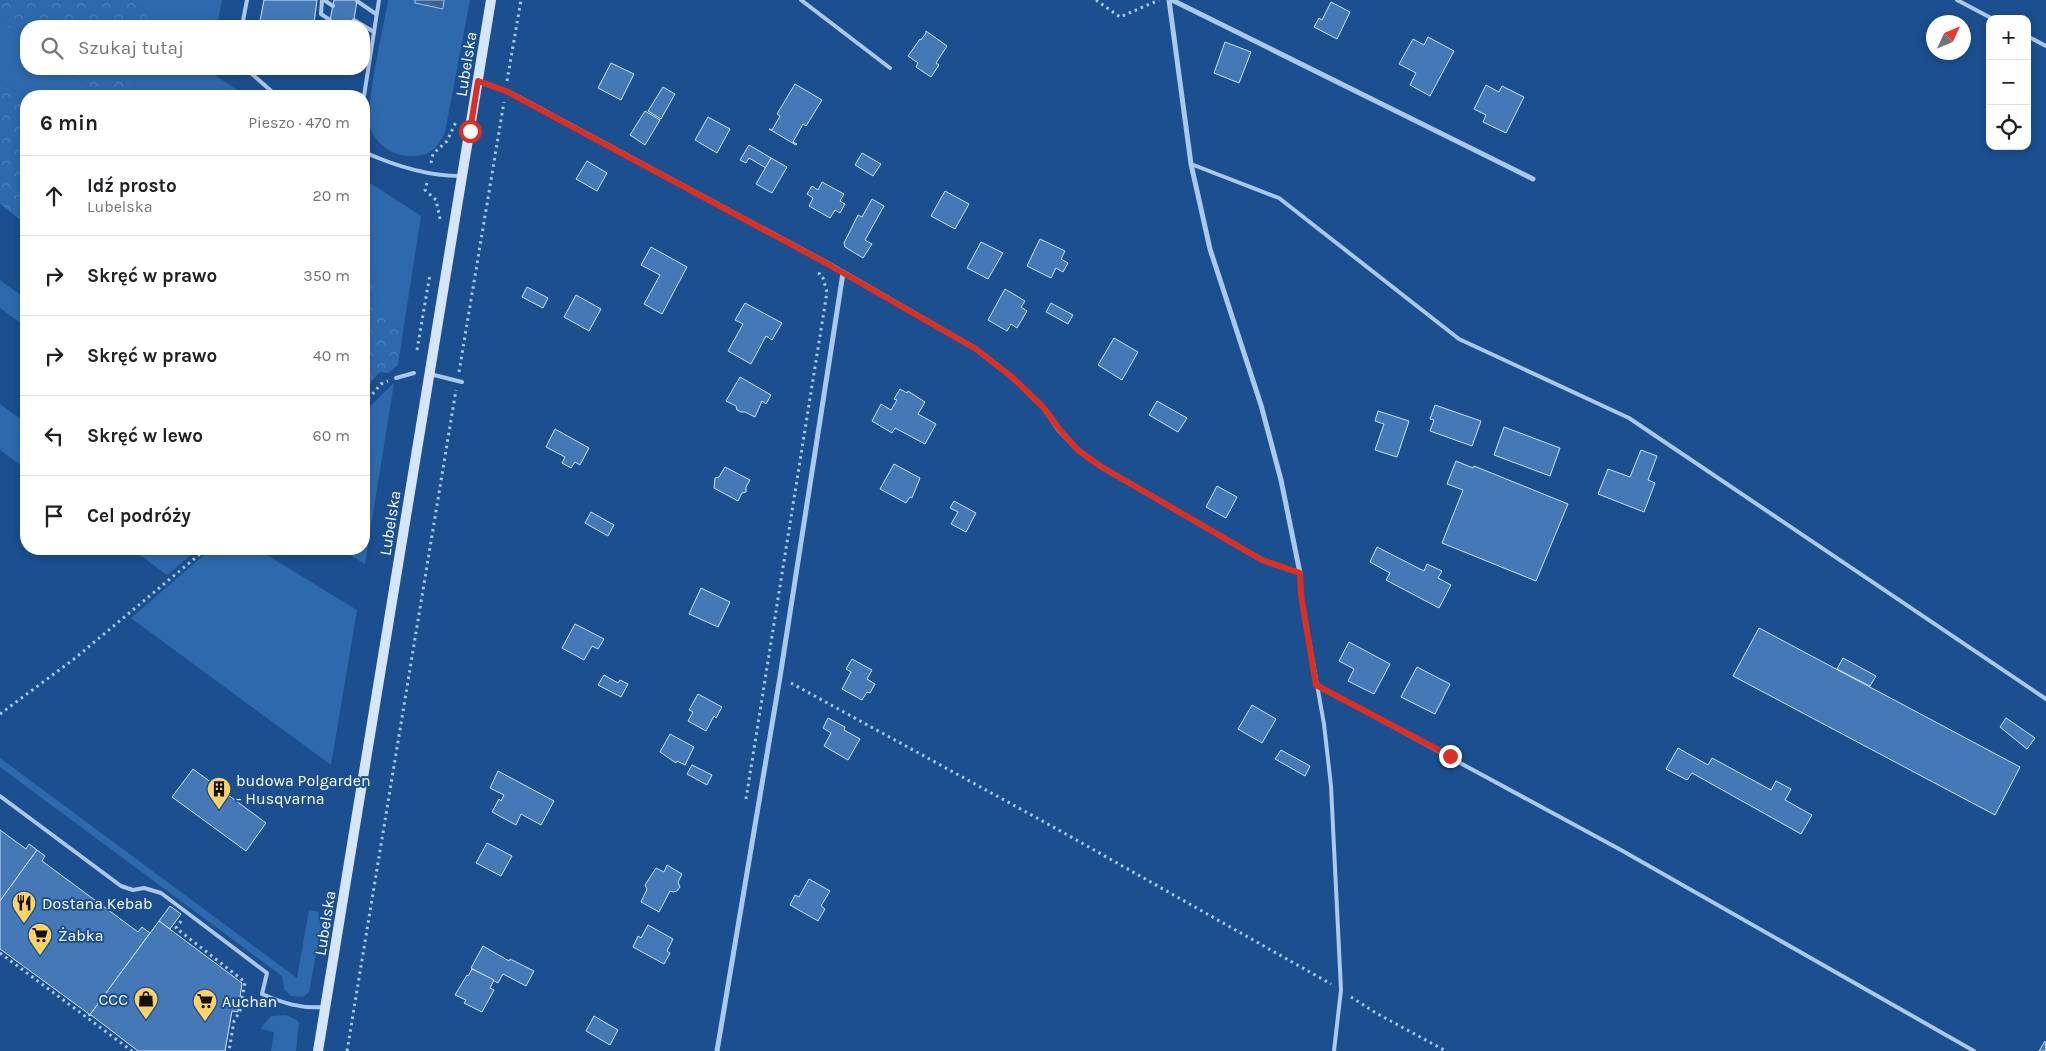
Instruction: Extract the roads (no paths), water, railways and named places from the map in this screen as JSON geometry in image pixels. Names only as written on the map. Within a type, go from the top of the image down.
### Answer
[{"type":"main road","name":"Lubelska","points":[[318,1051],[492,0]]},
{"type":"street","points":[[1171,0],[1191,164],[1210,249],[1261,404],[1279,472],[1300,573]]},
{"type":"street","points":[[1171,0],[1533,179]]},
{"type":"street","points":[[478,81],[506,91],[843,274],[976,349],[1012,377],[1044,408],[1078,450],[1100,466],[1262,560],[1300,573]]},
{"type":"street","points":[[717,1051],[780,677],[843,274]]},
{"type":"lane","points":[[243,20],[247,0]]},
{"type":"lane","points":[[330,20],[322,14],[323,0],[333,6]]},
{"type":"lane","points":[[370,54],[379,0]]},
{"type":"lane","points":[[801,0],[890,68]]},
{"type":"lane","points":[[1957,0],[1986,15]]},
{"type":"lane","points":[[357,2],[376,14]]},
{"type":"lane","points":[[370,30],[374,32]]},
{"type":"lane","points":[[2031,38],[2046,46]]},
{"type":"lane","points":[[253,75],[270,90]]},
{"type":"lane","points":[[365,90],[367,75]]},
{"type":"lane","points":[[370,155],[430,173],[463,176]]},
{"type":"lane","points":[[1191,164],[1279,198],[1458,339],[1629,418],[2046,699]]},
{"type":"lane","points":[[396,378],[414,373]]},
{"type":"lane","points":[[430,374],[460,381]]},
{"type":"lane","points":[[1300,573],[1301,595],[1324,724],[1331,786],[1341,990],[1334,1051]]},
{"type":"lane","points":[[1316,685],[1630,854],[1974,1051]]},
{"type":"lane","points":[[0,796],[121,886],[133,890],[144,888],[161,893],[186,911],[266,973],[262,994],[284,1004],[310,1008],[326,1006]]},
{"type":"water","points":[[415,0],[444,0],[443,9],[415,3]]},
{"type":"place","name":"budowa Polgarden - Husqvarna","points":[[219,810]]},
{"type":"place","name":"Dostana Kebab","points":[[24,924]]},
{"type":"place","name":"Żabka","points":[[40,956]]},
{"type":"place","name":"CCC","points":[[146,1020]]},
{"type":"place","name":"Auchan","points":[[205,1022]]}]
